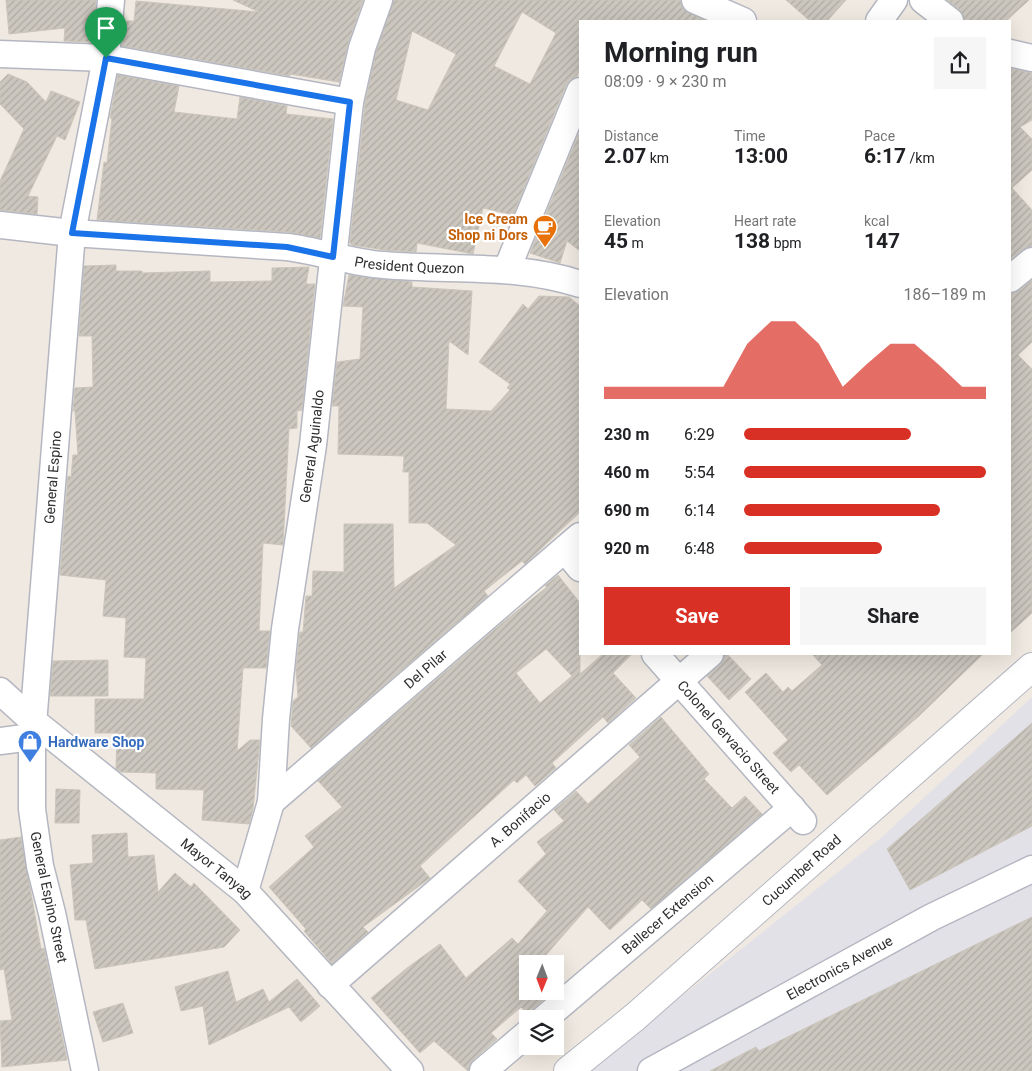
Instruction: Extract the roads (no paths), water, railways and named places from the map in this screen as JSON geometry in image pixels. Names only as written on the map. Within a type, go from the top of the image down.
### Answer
[{"type":"main road","name":"Cucumber Road","points":[[568,1071],[635,1017],[1032,667]]},
{"type":"street","name":"General Espino","points":[[33,729],[72,233],[106,58],[111,0]]},
{"type":"street","name":"General Aguinaldo","points":[[245,892],[271,802],[276,719],[285,629],[313,445],[350,102],[362,48],[379,0]]},
{"type":"street","points":[[695,0],[741,20]]},
{"type":"street","points":[[880,20],[894,0]]},
{"type":"street","points":[[923,0],[949,20]]},
{"type":"street","points":[[1011,53],[1032,58]]},
{"type":"street","points":[[0,54],[106,58],[350,102]]},
{"type":"street","points":[[507,269],[579,93]]},
{"type":"street","name":"President Quezon","points":[[0,226],[72,233],[287,247],[355,263],[386,266],[507,269],[559,277],[579,284]]},
{"type":"street","points":[[1011,278],[1032,262]]},
{"type":"street","name":"Del Pilar","points":[[271,802],[575,552]]},
{"type":"street","name":"Colonel Gervacio Street","points":[[656,655],[797,815]]},
{"type":"street","name":"A. Bonifacio","points":[[330,985],[709,655]]},
{"type":"street","name":"Mayor Tanyag","points":[[0,691],[33,729],[245,892],[410,1071]]},
{"type":"street","points":[[0,741],[33,729]]},
{"type":"street","name":"General Espino Street","points":[[33,729],[32,809],[39,856],[85,1071]]},
{"type":"street","name":"Ballecer Extension","points":[[555,1010],[797,815]]},
{"type":"street","name":"Electronics Avenue","points":[[651,1071],[932,917],[1032,869]]},
{"type":"street","points":[[483,1071],[519,1041]]},
{"type":"place","name":"Ice Cream Shop ni Dors","points":[[545,248]]},
{"type":"place","name":"Hardware Shop","points":[[30,763]]}]
